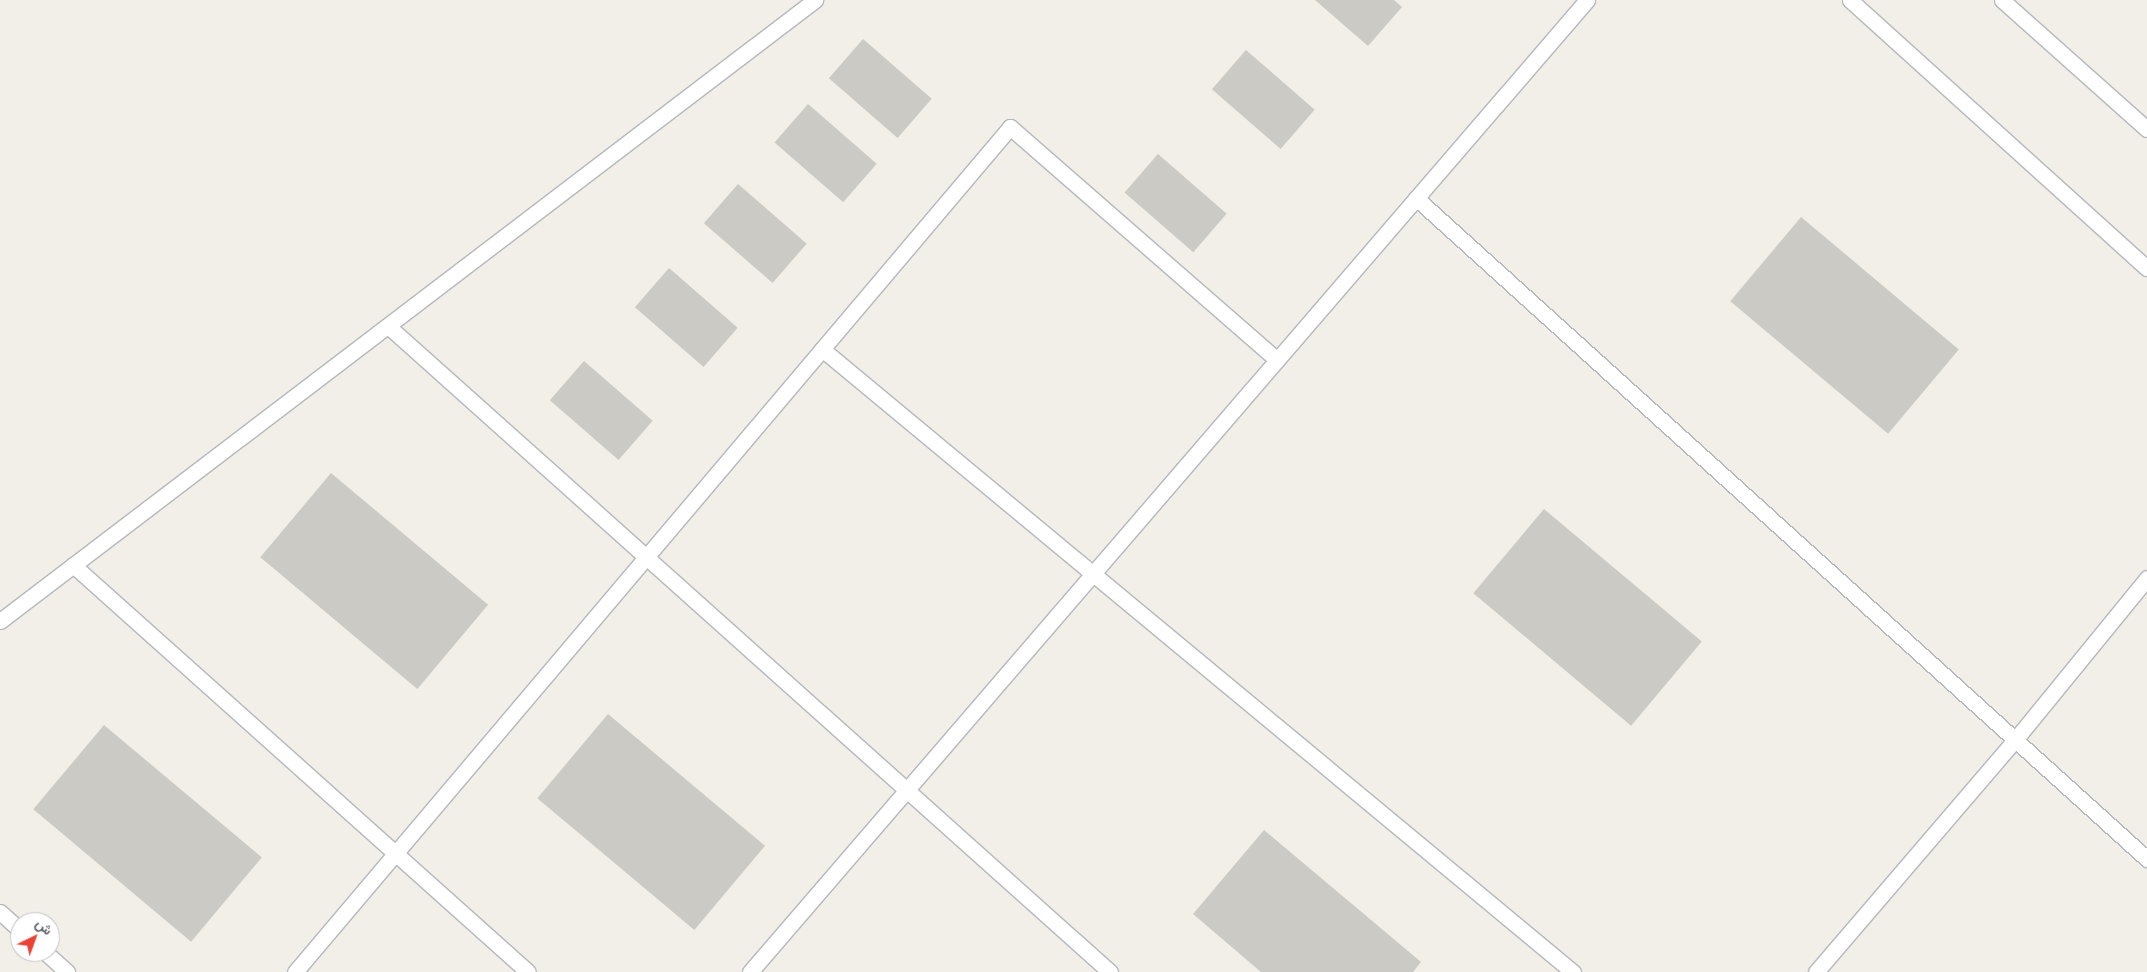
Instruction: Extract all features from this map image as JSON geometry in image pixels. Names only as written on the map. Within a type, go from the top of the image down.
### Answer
[{"type":"lane","points":[[0,621],[815,0]]},
{"type":"lane","points":[[750,972],[1587,0]]},
{"type":"lane","points":[[1850,0],[2147,268]]},
{"type":"lane","points":[[2002,0],[2147,129]]},
{"type":"lane","points":[[295,972],[1010,127],[1277,360]]},
{"type":"lane","points":[[1416,198],[2147,859]]},
{"type":"lane","points":[[388,326],[1110,972]]},
{"type":"lane","points":[[822,349],[1573,972]]},
{"type":"lane","points":[[73,565],[528,972]]},
{"type":"lane","points":[[1816,972],[2015,740],[2147,578]]},
{"type":"lane","points":[[0,912],[10,921]]},
{"type":"lane","points":[[56,962],[67,972]]},
{"type":"building","points":[[1315,0],[1394,0],[1402,7],[1368,46]]},
{"type":"building","points":[[863,39],[932,99],[898,138],[829,78]]},
{"type":"building","points":[[1246,50],[1315,110],[1281,149],[1212,89]]},
{"type":"building","points":[[808,104],[877,164],[843,202],[775,142]]},
{"type":"building","points":[[1158,154],[1227,214],[1193,252],[1125,192]]},
{"type":"building","points":[[738,184],[807,244],[773,283],[704,223]]},
{"type":"building","points":[[1801,217],[1959,349],[1888,434],[1730,301]]},
{"type":"building","points":[[669,268],[738,328],[704,367],[635,307]]},
{"type":"building","points":[[584,361],[653,421],[619,460],[550,400]]},
{"type":"building","points":[[331,473],[488,605],[417,689],[260,557]]},
{"type":"building","points":[[1544,509],[1702,641],[1631,726],[1473,593]]},
{"type":"building","points":[[608,714],[765,846],[694,930],[537,798]]},
{"type":"building","points":[[104,725],[262,857],[191,942],[33,809]]},
{"type":"building","points":[[1264,830],[1421,962],[1413,972],[1261,972],[1193,914]]}]
